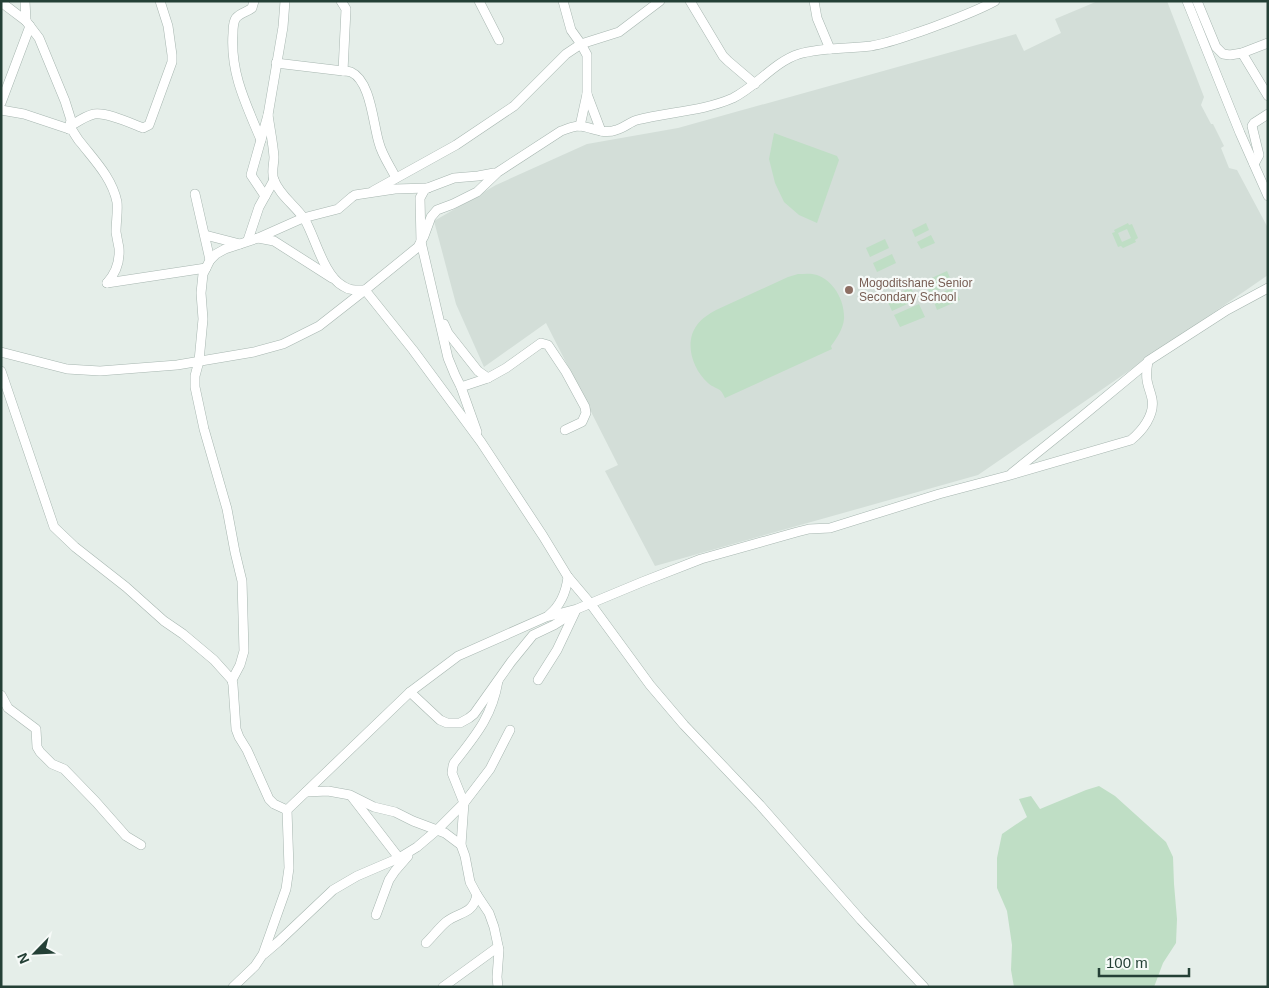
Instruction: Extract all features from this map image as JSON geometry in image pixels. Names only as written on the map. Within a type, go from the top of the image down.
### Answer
[{"type":"street","points":[[1,103],[28,24],[25,1]]},
{"type":"street","points":[[69,128],[82,119],[94,114],[105,115],[143,128],[149,125],[172,62],[168,26],[160,1]]},
{"type":"street","points":[[254,1],[252,8],[240,15],[234,22],[232,48],[234,65],[243,98],[261,140]]},
{"type":"street","points":[[265,196],[251,175],[268,115],[283,27],[284,1]]},
{"type":"street","points":[[341,1],[346,9],[343,71]]},
{"type":"street","points":[[479,1],[499,40]]},
{"type":"street","points":[[563,1],[571,30],[586,55],[586,94],[580,126]]},
{"type":"street","points":[[368,194],[456,145],[514,106],[563,58],[581,44],[619,32],[660,1]]},
{"type":"street","points":[[690,1],[723,56],[755,84]]},
{"type":"street","points":[[814,1],[817,18],[830,49]]},
{"type":"street","points":[[1,352],[67,369],[100,371],[177,365],[254,352],[292,341],[319,326],[418,247],[431,217],[437,210],[477,192],[498,172],[561,131],[580,126],[609,132],[634,121],[723,101],[734,97],[755,84],[792,56],[830,49],[871,46],[894,41],[969,14],[996,1]]},
{"type":"street","points":[[1187,1],[1240,133],[1268,196]]},
{"type":"street","points":[[1197,1],[1216,48],[1223,54],[1242,53],[1268,43]]},
{"type":"street","points":[[1,2],[28,24],[39,38],[65,101],[70,120],[69,128]]},
{"type":"street","points":[[1242,53],[1268,96]]},
{"type":"street","points":[[276,63],[352,72],[367,91],[379,144],[396,178]]},
{"type":"street","points":[[586,94],[601,131]]},
{"type":"street","points":[[1,110],[24,114],[69,128],[100,165],[112,188],[117,211],[116,234],[119,260],[113,277],[108,283],[208,264]]},
{"type":"street","points":[[1254,164],[1259,155],[1252,126],[1268,114]]},
{"type":"street","points":[[249,241],[259,207],[274,180],[274,156],[268,115]]},
{"type":"street","points":[[232,680],[240,665],[244,651],[242,581],[227,509],[195,388],[202,319],[201,293],[203,274],[208,264],[216,254],[225,249],[303,218],[333,211],[340,208],[352,197],[395,190],[428,188],[454,178],[498,172]]},
{"type":"street","points":[[274,180],[281,192],[303,218],[317,250],[334,279]]},
{"type":"street","points":[[428,188],[422,193],[420,198],[421,242],[448,358],[481,442]]},
{"type":"street","points":[[195,194],[205,235],[208,264]]},
{"type":"street","points":[[205,235],[249,241],[274,241],[334,279],[341,286],[347,289],[365,290]]},
{"type":"street","points":[[1008,476],[1148,362],[1226,310],[1268,288]]},
{"type":"street","points":[[365,290],[413,350],[481,442],[568,577],[590,603],[650,685],[684,725],[760,805],[861,920],[924,987]]},
{"type":"street","points":[[438,312],[448,333],[478,371],[488,378]]},
{"type":"street","points":[[461,387],[488,378],[506,368],[538,343],[544,343],[548,345],[566,372],[585,407],[586,413],[582,422],[565,430]]},
{"type":"street","points":[[533,634],[590,603],[701,559],[809,529],[830,528],[939,494],[1131,440],[1147,422],[1151,412],[1153,402],[1147,380],[1148,362]]},
{"type":"street","points":[[1,371],[54,527],[74,547],[126,586],[164,621],[207,654],[232,680],[236,729],[239,737],[247,750],[269,799],[274,804],[287,810]]},
{"type":"street","points":[[410,692],[440,720],[447,723],[460,723],[474,714],[520,650],[560,603],[568,577]]},
{"type":"street","points":[[233,987],[255,966],[263,954],[288,883],[287,810],[410,692],[458,656],[546,618],[576,610]]},
{"type":"street","points":[[538,680],[557,650],[576,610]]},
{"type":"street","points":[[498,681],[494,699],[483,725],[452,766],[452,773],[464,803],[461,846],[470,882],[489,913],[498,947],[498,987]]},
{"type":"street","points":[[1,695],[8,708],[36,729],[37,747],[40,752],[52,764],[64,769],[126,836],[141,845]]},
{"type":"street","points":[[376,915],[389,880],[395,871],[417,847],[464,803],[490,769],[510,730]]},
{"type":"street","points":[[306,792],[328,791],[350,795],[374,807],[394,812],[448,835],[461,846]]},
{"type":"street","points":[[350,795],[399,858]]},
{"type":"street","points":[[263,954],[333,890],[357,876],[399,858],[417,847]]},
{"type":"street","points":[[426,943],[444,923],[469,910],[476,902],[477,895]]},
{"type":"street","points":[[443,987],[498,947]]},
{"type":"shaded area","name":"Mogoditshane Senior Secondary School","points":[[1098,1],[1167,1],[1204,97],[1201,105],[1224,146],[1221,148],[1229,168],[1237,170],[1268,228],[1268,275],[978,475],[655,566],[605,471],[618,465],[546,323],[484,367],[456,304],[434,221],[496,185],[587,144],[678,128],[1016,34],[1024,51],[1061,33],[1055,19]]},
{"type":"green space","points":[[774,133],[837,156],[839,160],[817,223],[799,215],[784,202],[775,183],[769,159]]},
{"type":"green space","points":[[926,223],[929,230],[915,237],[912,230]]},
{"type":"green space","points":[[1128,223],[1129,225],[1132,224],[1138,238],[1135,240],[1136,242],[1123,248],[1121,246],[1118,247],[1112,233],[1115,232],[1114,230]],"holes":[[[1127,229],[1131,238],[1122,242],[1118,233]]]},
{"type":"green space","points":[[931,235],[935,243],[921,249],[917,242]]},
{"type":"green space","points":[[885,239],[889,248],[870,257],[866,248]]},
{"type":"green space","points":[[892,254],[896,263],[877,272],[873,263]]},
{"type":"green space","points":[[947,271],[953,284],[930,294],[925,281]]},
{"type":"green space","points":[[798,274],[817,275],[829,282],[843,305],[843,323],[831,346],[832,349],[725,398],[720,390],[702,377],[694,363],[691,339],[697,325],[703,318],[716,310]]},
{"type":"green space","points":[[954,287],[960,300],[937,310],[932,297]]},
{"type":"green space","points":[[911,288],[916,300],[892,311],[886,298]]},
{"type":"green space","points":[[919,304],[925,317],[900,327],[894,315]]},
{"type":"green space","points":[[1099,786],[1115,796],[1166,842],[1173,857],[1177,919],[1176,943],[1163,963],[1154,987],[1014,987],[1011,970],[1012,945],[1007,911],[997,888],[997,858],[1002,834],[1027,817],[1019,799],[1031,796],[1040,809]]},
{"type":"place","name":"Mogoditshane Senior Secondary School","points":[[849,290]]}]
